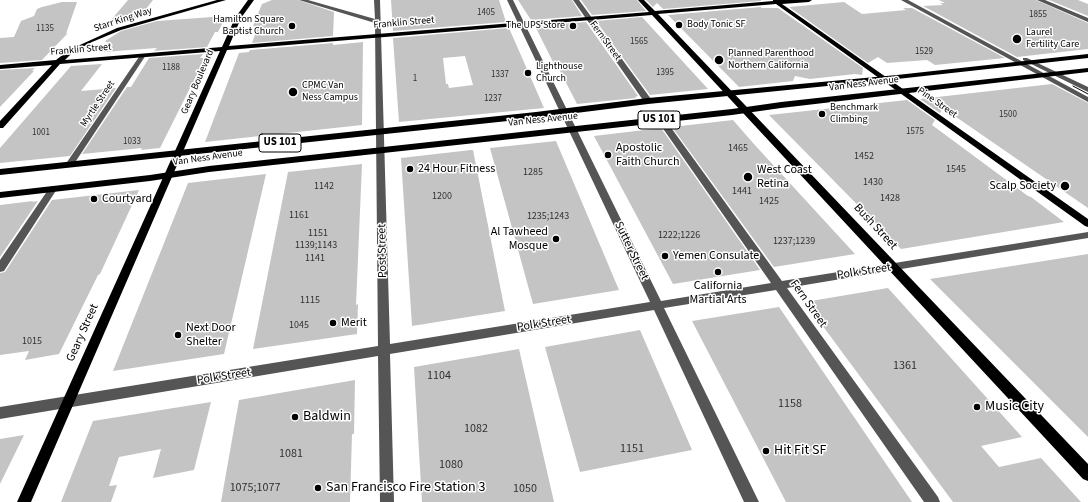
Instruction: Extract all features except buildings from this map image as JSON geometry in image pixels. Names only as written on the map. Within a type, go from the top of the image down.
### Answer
[{"type":"highway","name":"Van Ness Avenue","points":[[0,172],[1088,56]]},
{"type":"highway","name":"Van Ness Avenue","points":[[0,195],[380,149],[661,120],[1088,70]]},
{"type":"main road","name":"Starr King Way","points":[[0,126],[58,62],[81,46],[119,29],[223,0]]},
{"type":"main road","name":"Geary Boulevard","points":[[169,175],[240,13],[251,0]]},
{"type":"main road","name":"Bush Street","points":[[641,0],[1088,474]]},
{"type":"main road","name":"Franklin Street","points":[[0,67],[654,13],[775,1],[809,0]]},
{"type":"main road","name":"Pine Street","points":[[775,1],[1088,224]]},
{"type":"main road","name":"Geary Street","points":[[24,502],[169,175]]},
{"type":"street","points":[[302,0],[378,22]]},
{"type":"street","name":"Post Street","points":[[377,0],[387,502]]},
{"type":"street","name":"Sutter Street","points":[[510,0],[752,502]]},
{"type":"street","name":"Fern Street","points":[[576,0],[648,102]]},
{"type":"street","points":[[904,0],[1088,100]]},
{"type":"street","points":[[914,0],[1088,90]]},
{"type":"street","points":[[1040,0],[1088,20]]},
{"type":"street","name":"Myrtle Street","points":[[69,165],[143,55]]},
{"type":"street","name":"Fern Street","points":[[661,120],[933,502]]},
{"type":"street","points":[[0,268],[53,189]]},
{"type":"street","name":"Polk Street","points":[[0,413],[1088,236]]},
{"type":"tram line","points":[[1073,86],[1088,94]]},
{"type":"place","name":"Body Tonic SF","points":[[679,25]]},
{"type":"place","name":"Hamilton Square Baptist Church","points":[[292,26]]},
{"type":"place","name":"The UPS Store","points":[[573,26]]},
{"type":"place","name":"Laurel Fertility Care","points":[[1017,39]]},
{"type":"place","name":"Planned Parenthood Northern California","points":[[719,60]]},
{"type":"place","name":"Lighthouse Church","points":[[528,73]]},
{"type":"place","name":"CPMC Van Ness Campus","points":[[293,92]]},
{"type":"place","name":"Benchmark Climbing","points":[[822,114]]},
{"type":"place","name":"Apostolic Faith Church","points":[[608,155]]},
{"type":"place","name":"24 Hour Fitness","points":[[410,169]]},
{"type":"place","name":"West Coast Retina","points":[[748,177]]},
{"type":"place","name":"Scalp Society","points":[[1065,186]]},
{"type":"place","name":"Courtyard","points":[[94,199]]},
{"type":"place","name":"Al Tawheed Mosque","points":[[556,239]]},
{"type":"place","name":"Yemen Consulate","points":[[665,256]]},
{"type":"place","name":"California Martial Arts","points":[[718,272]]},
{"type":"place","name":"Merit","points":[[333,323]]},
{"type":"place","name":"Next Door Shelter","points":[[178,335]]},
{"type":"place","name":"Music City","points":[[977,407]]},
{"type":"place","name":"Baldwin","points":[[295,417]]},
{"type":"place","name":"Hit Fit SF","points":[[766,451]]},
{"type":"place","name":"San Francisco Fire Station 3","points":[[318,488]]}]
